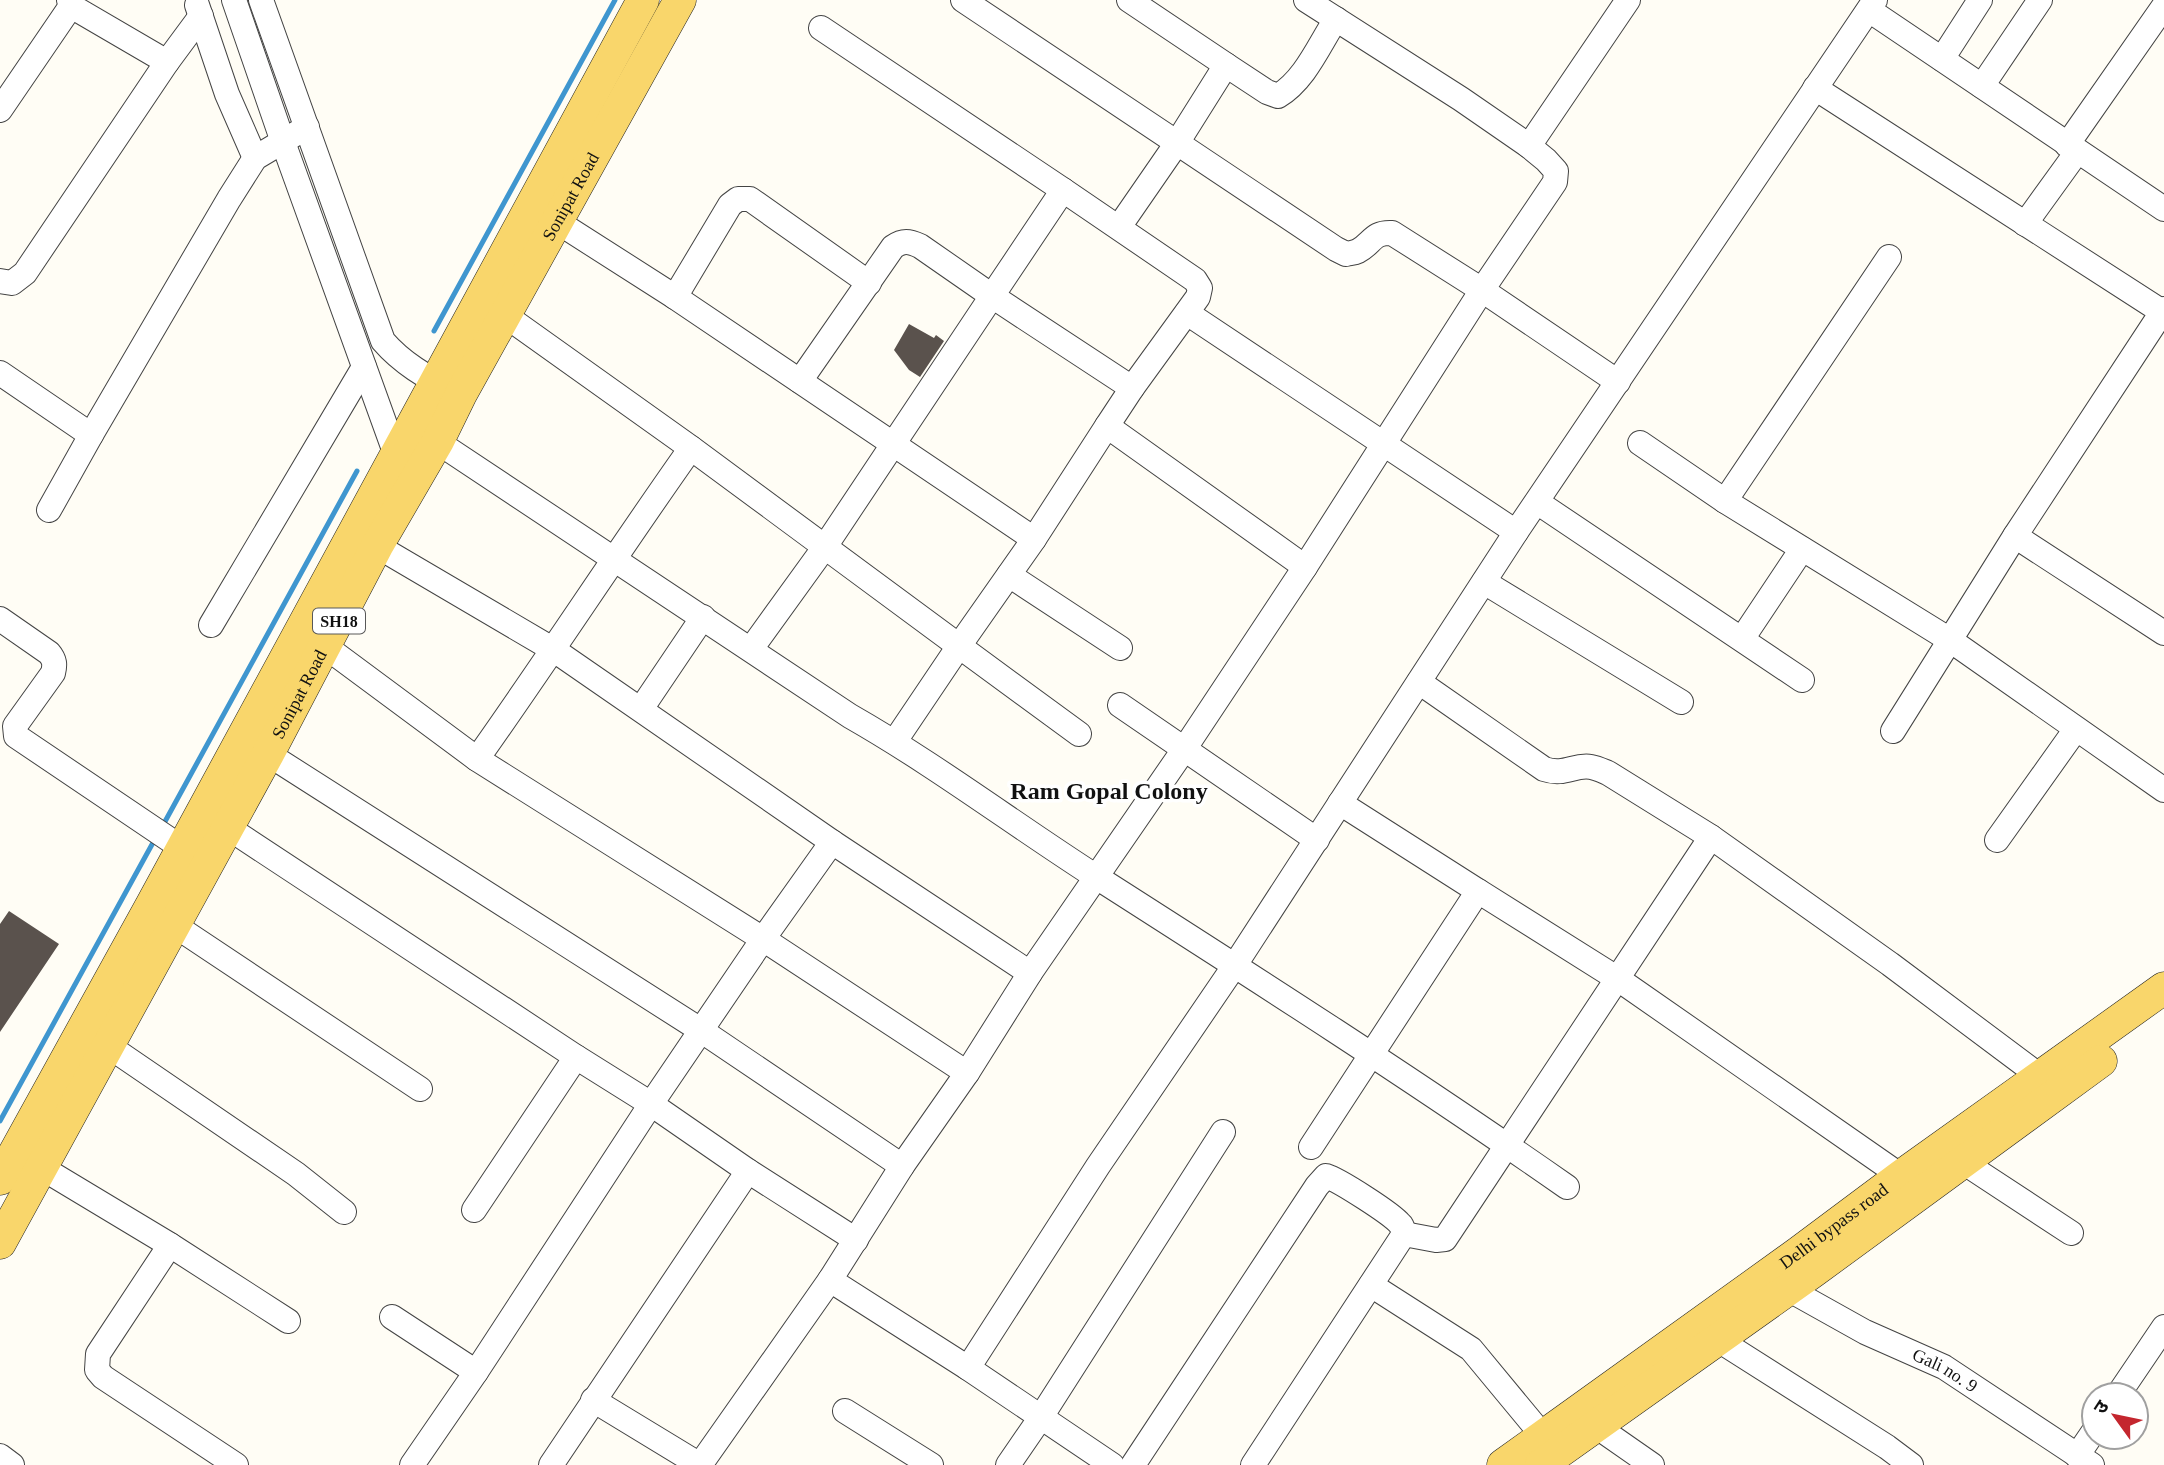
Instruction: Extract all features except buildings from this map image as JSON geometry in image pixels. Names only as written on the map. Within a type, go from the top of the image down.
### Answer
[{"type":"main road","name":"Sonipat Road","points":[[448,388],[506,316],[544,214],[643,0]]},
{"type":"main road","name":"Sonipat Road","points":[[0,1243],[174,925],[195,854],[227,827],[326,647],[377,546],[424,434],[448,388],[544,214],[680,0]]},
{"type":"main road","name":"Sonipat Road","points":[[0,1179],[195,854],[396,455],[424,434]]},
{"type":"main road","name":"Delhi bypass road","points":[[1542,1450],[1901,1176],[2164,988]]},
{"type":"main road","name":"Delhi bypass road","points":[[1503,1465],[1596,1426],[2164,1015]]},
{"type":"street","points":[[234,0],[396,455]]},
{"type":"street","points":[[261,0],[383,341],[404,361],[448,388]]},
{"type":"street","points":[[963,0],[1346,254],[1358,251],[1376,235],[1383,232],[1392,233],[1618,382]]},
{"type":"street","points":[[1129,0],[1267,92],[1278,96],[1299,79],[1336,19]]},
{"type":"street","points":[[593,1400],[700,1465],[830,1280],[902,1166],[967,1073],[1030,972],[1185,748],[1555,181],[1556,171],[1529,146],[1306,0]]},
{"type":"street","points":[[1529,146],[1628,0]]},
{"type":"street","points":[[1942,59],[1980,0]]},
{"type":"street","points":[[1982,86],[2040,0]]},
{"type":"street","points":[[0,110],[70,3],[167,62]]},
{"type":"street","points":[[968,1368],[1098,1166],[1236,965],[1516,532],[1872,5],[1942,59],[2072,148],[2163,205]]},
{"type":"street","points":[[2025,224],[2164,6]]},
{"type":"street","points":[[198,8],[226,94],[256,158]]},
{"type":"street","points":[[0,281],[12,283],[25,273],[167,62],[198,8]]},
{"type":"street","points":[[821,28],[1119,227],[1195,280],[1200,288],[1198,297],[1132,388],[1034,539],[895,741]]},
{"type":"street","points":[[1119,227],[1177,143],[1226,65]]},
{"type":"street","points":[[1815,88],[2163,311],[2015,536],[1892,731]]},
{"type":"street","points":[[49,510],[222,211],[256,158],[307,127]]},
{"type":"street","points":[[751,649],[824,548],[1063,190]]},
{"type":"street","points":[[675,297],[730,205],[738,200],[750,199],[869,283]]},
{"type":"street","points":[[544,214],[675,297],[1034,539]]},
{"type":"street","points":[[800,381],[892,247],[900,241],[910,241],[1132,388]]},
{"type":"street","points":[[1725,501],[1889,257]]},
{"type":"street","points":[[1186,313],[1516,532]]},
{"type":"street","points":[[506,316],[691,448],[1080,734]]},
{"type":"street","points":[[211,625],[364,367]]},
{"type":"street","points":[[0,373],[91,435]]},
{"type":"street","points":[[1107,426],[1305,567]]},
{"type":"street","points":[[424,434],[850,716],[895,741],[1096,877],[1236,965],[1567,1187]]},
{"type":"street","points":[[1640,443],[1725,501],[1950,640],[2164,790]]},
{"type":"street","points":[[477,759],[554,650],[613,557],[691,448]]},
{"type":"street","points":[[1537,502],[1802,680]]},
{"type":"street","points":[[2015,536],[2164,633]]},
{"type":"street","points":[[377,546],[554,650],[832,842],[1030,972]]},
{"type":"street","points":[[1742,639],[1802,549]]},
{"type":"street","points":[[1009,575],[1120,648]]},
{"type":"street","points":[[1484,582],[1681,702]]},
{"type":"street","points":[[641,709],[703,617]]},
{"type":"street","points":[[0,619],[49,653],[54,658],[55,665],[53,673],[15,726],[16,736],[195,854]]},
{"type":"street","points":[[326,647],[477,759],[763,939],[967,1073]]},
{"type":"street","points":[[1419,682],[1544,769],[1566,772],[1590,766],[1608,773],[1711,837],[1890,964],[2041,1077]]},
{"type":"street","points":[[1120,705],[1317,840]]},
{"type":"street","points":[[1997,840],[2076,729]]},
{"type":"street","points":[[268,754],[702,1031],[902,1166]]},
{"type":"street","points":[[1340,803],[1618,979],[1901,1176]]},
{"type":"street","points":[[227,827],[856,1240]]},
{"type":"street","points":[[1405,1234],[1436,1240],[1446,1239],[1711,837]]},
{"type":"street","points":[[412,1465],[503,1334],[651,1104],[832,842]]},
{"type":"street","points":[[1311,1147],[1478,891]]},
{"type":"street","points":[[174,925],[420,1089]]},
{"type":"street","points":[[107,1045],[296,1174],[344,1212]]},
{"type":"street","points":[[474,1210],[576,1057]]},
{"type":"street","points":[[1008,1465],[1223,1132]]},
{"type":"street","points":[[1963,1162],[2071,1233]]},
{"type":"street","points":[[42,1168],[170,1245],[288,1321]]},
{"type":"street","points":[[551,1465],[748,1171]]},
{"type":"street","points":[[1133,1465],[1326,1176],[1338,1180],[1392,1217],[1401,1224],[1405,1234]]},
{"type":"street","points":[[1253,1465],[1405,1234]]},
{"type":"street","points":[[170,1245],[98,1354],[97,1370],[103,1377],[236,1465]]},
{"type":"street","points":[[830,1280],[968,1368],[1112,1465]]},
{"type":"street","points":[[1371,1285],[1471,1349],[1492,1371],[1542,1450]]},
{"type":"street","name":"Gali no. 9","points":[[1788,1289],[1865,1332],[1944,1367],[2085,1460]]},
{"type":"street","points":[[392,1317],[476,1372]]},
{"type":"street","points":[[2127,1381],[2164,1327]]},
{"type":"street","points":[[1717,1339],[1911,1465]]},
{"type":"street","points":[[845,1411],[932,1465]]},
{"type":"street","points":[[1596,1426],[1652,1465]]},
{"type":"street","points":[[0,1457],[12,1465]]},
{"type":"waterway","points":[[434,331],[615,0]]},
{"type":"waterway","points":[[162,827],[357,471]]},
{"type":"waterway","points":[[0,1121],[155,839]]},
{"type":"district","name":"Ram Gopal Colony","points":[[1109,791]]}]
